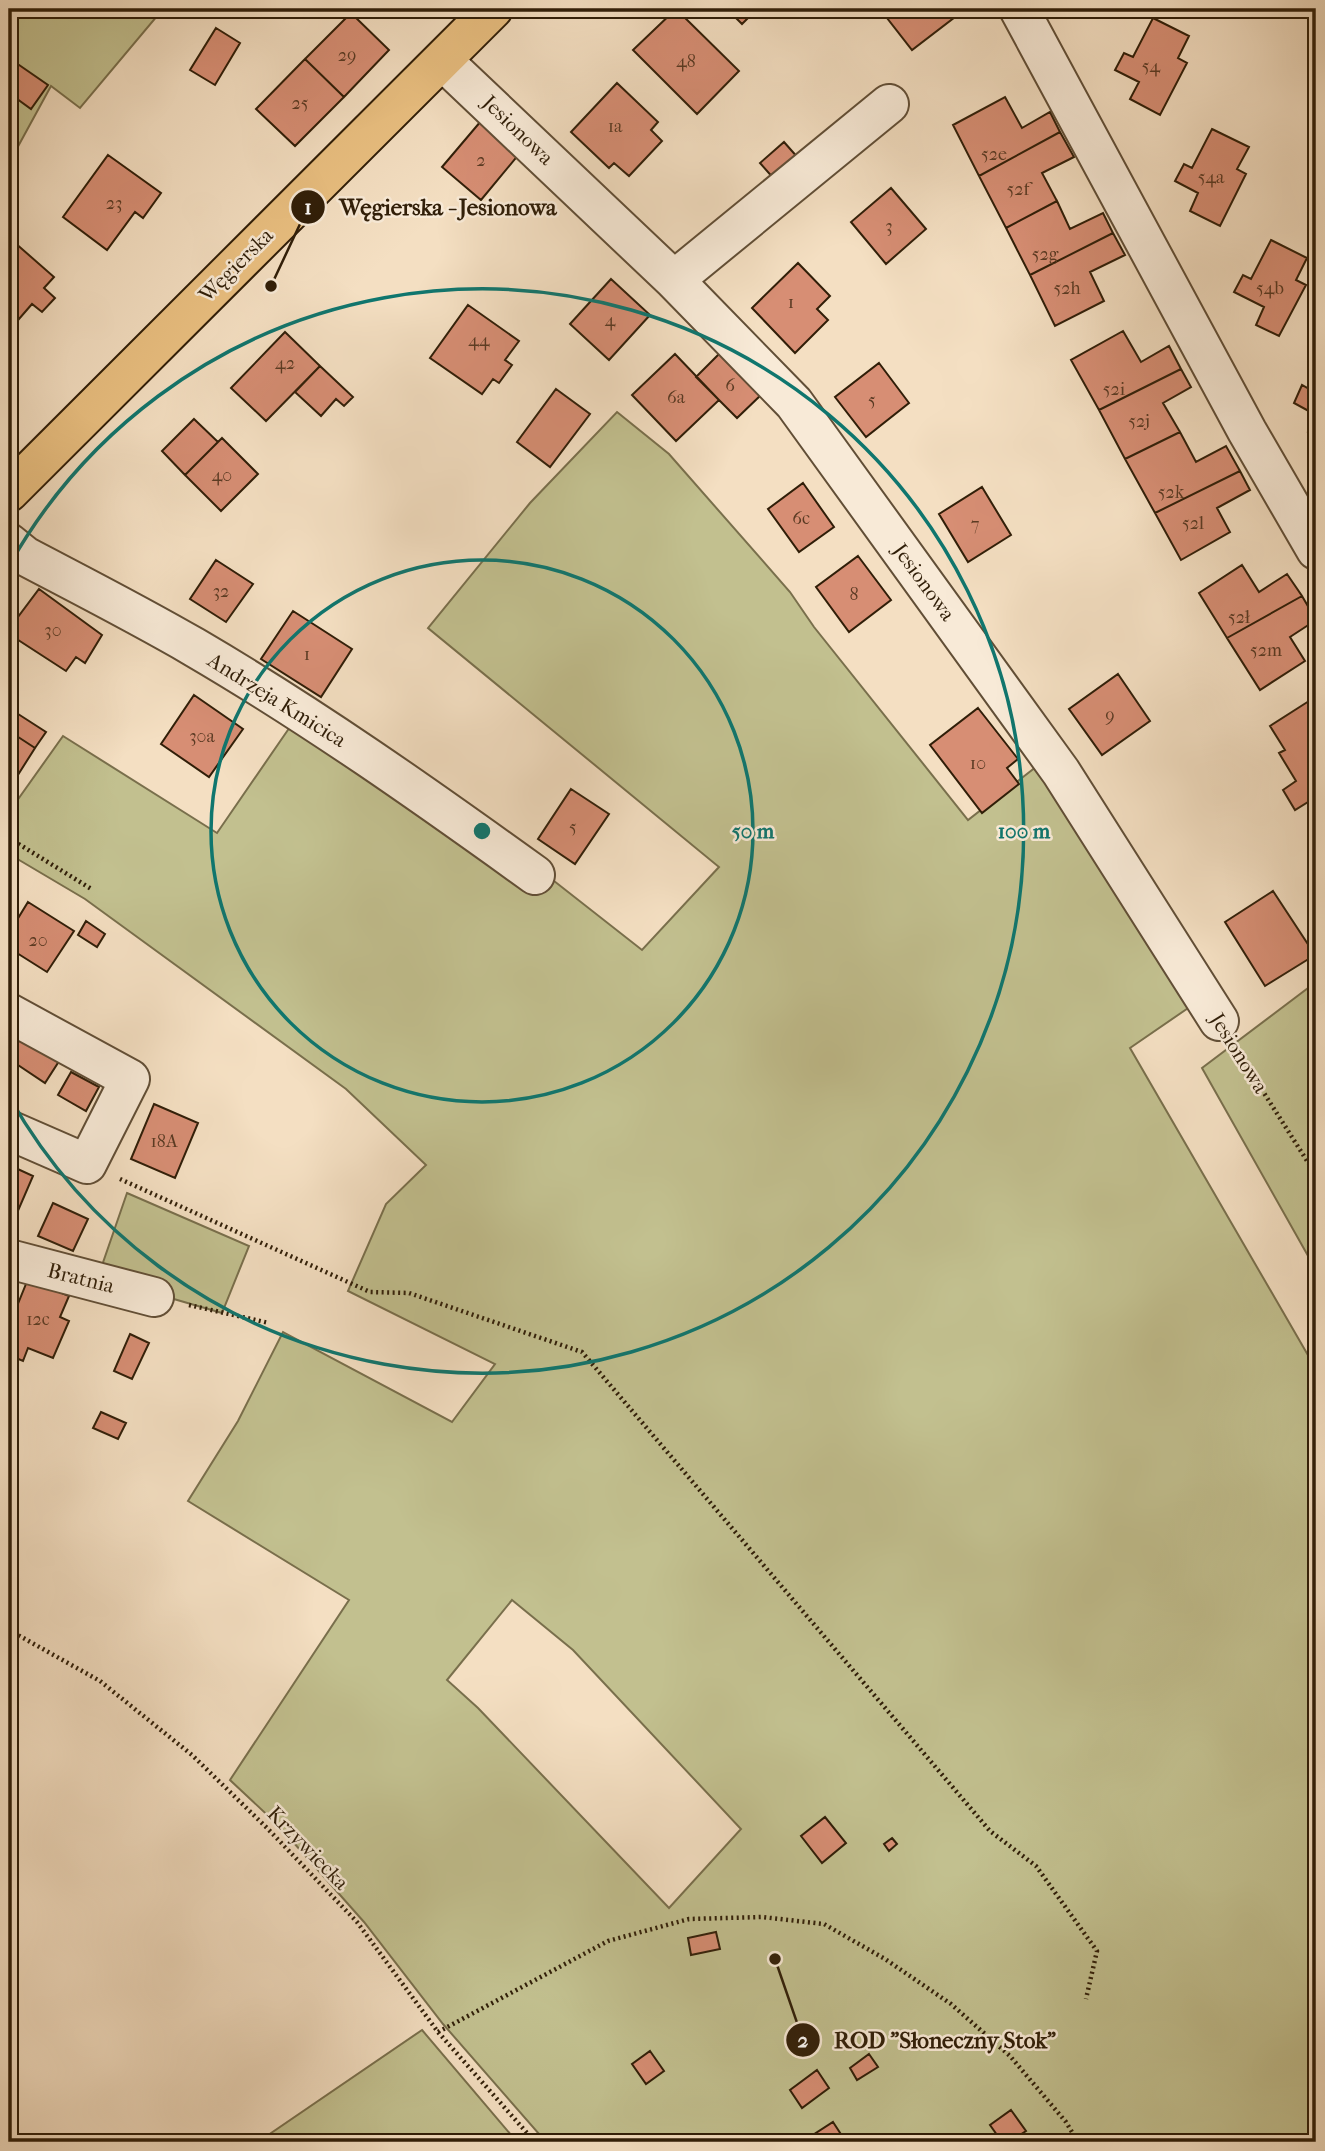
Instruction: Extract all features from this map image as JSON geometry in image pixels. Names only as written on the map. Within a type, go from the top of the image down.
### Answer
[{"type":"main road","name":"Węgierska","points":[[9,492],[493,9]]},
{"type":"street","points":[[1019,9],[1247,431],[1316,550]]},
{"type":"street","name":"Jesionowa","points":[[443,61],[674,280],[760,366],[810,425],[1061,772],[1219,1021]]},
{"type":"street","points":[[674,280],[889,104]]},
{"type":"street","name":"Andrzeja Kmicica","points":[[9,543],[26,556],[194,647],[318,724],[535,875]]},
{"type":"street","points":[[9,1013],[130,1079],[87,1164],[9,1130]]},
{"type":"street","name":"Bratnia","points":[[9,1259],[154,1297]]},
{"type":"path","points":[[9,838],[93,890]]},
{"type":"path","name":"Jesionowa","points":[[1219,1021],[1316,1175]]},
{"type":"path","points":[[87,1164],[370,1292],[409,1293],[582,1353],[990,1831],[1037,1866],[1097,1951],[1086,1999]]},
{"type":"path","points":[[154,1297],[269,1324]]},
{"type":"path","name":"Krzywiecka","points":[[9,1630],[100,1681],[192,1755],[267,1828],[357,1922],[438,2032],[535,2142]]},
{"type":"path","points":[[438,2032],[608,1941],[690,1919],[762,1917],[824,1924],[885,1959],[951,2004],[1010,2056],[1066,2122],[1078,2142]]},
{"type":"path","points":[[9,2121],[19,2142]]},
{"type":"shaded area","points":[[9,9],[163,9],[80,108],[51,86],[9,163]]},
{"type":"shaded area","points":[[617,412],[669,454],[790,592],[814,627],[968,820],[1041,763],[1194,1004],[1130,1048],[1316,1369],[1316,2142],[546,2142],[443,2024],[364,1922],[278,1825],[230,1780],[349,1600],[188,1501],[238,1421],[283,1332],[452,1422],[495,1364],[348,1291],[386,1204],[426,1165],[346,1089],[85,899],[9,854],[9,812],[63,736],[217,833],[292,724],[549,877],[642,950],[719,867],[428,628],[530,503]],"holes":[[[512,1600],[573,1650],[741,1829],[669,1908],[478,1708],[447,1680]]]},
{"type":"shaded area","points":[[1316,982],[1316,1270],[1202,1068]]},
{"type":"shaded area","points":[[127,1193],[249,1246],[222,1313],[98,1277]]},
{"type":"shaded area","points":[[422,2030],[517,2142],[258,2142]]},
{"type":"building","points":[[676,9],[739,71],[697,114],[633,50]]},
{"type":"building","points":[[727,9],[757,9],[742,24]]},
{"type":"building","points":[[880,9],[948,9],[955,17],[912,50]]},
{"type":"building","points":[[351,13],[389,50],[344,97],[305,59]]},
{"type":"building","points":[[1153,18],[1189,36],[1178,58],[1187,63],[1160,115],[1130,99],[1139,82],[1115,70],[1124,53],[1133,57]]},
{"type":"building","points":[[216,28],[240,43],[215,85],[190,70]]},
{"type":"building","points":[[9,58],[48,85],[31,109],[9,93]]},
{"type":"building","points":[[305,59],[344,97],[295,146],[256,109]]},
{"type":"building","points":[[617,83],[658,122],[651,130],[662,141],[629,176],[614,163],[609,168],[571,132]]},
{"type":"building","points":[[1005,97],[1022,128],[1050,112],[1060,132],[979,176],[953,125]]},
{"type":"building","points":[[481,121],[520,153],[481,200],[442,167]]},
{"type":"building","points":[[1212,129],[1249,147],[1237,169],[1246,174],[1220,226],[1190,211],[1198,193],[1175,181],[1184,164],[1192,168]]},
{"type":"building","points":[[1060,132],[1074,157],[1042,173],[1057,201],[1006,228],[979,176]]},
{"type":"building","points":[[784,142],[799,159],[775,180],[760,163]]},
{"type":"building","points":[[108,155],[161,193],[143,218],[135,212],[107,250],[63,217]]},
{"type":"building","points":[[891,188],[926,229],[886,264],[851,222]]},
{"type":"building","points":[[1057,201],[1070,229],[1103,213],[1113,233],[1030,275],[1006,228]]},
{"type":"building","points":[[1113,233],[1125,255],[1090,272],[1104,301],[1055,326],[1030,275]]},
{"type":"building","points":[[1271,240],[1307,258],[1296,280],[1306,285],[1279,336],[1256,325],[1264,307],[1234,292],[1243,275],[1251,279]]},
{"type":"building","points":[[14,242],[54,277],[44,288],[55,298],[42,312],[32,304],[19,319],[9,309],[9,247]]},
{"type":"building","points":[[798,263],[830,296],[817,309],[828,320],[795,353],[752,308]]},
{"type":"building","points":[[611,279],[650,315],[609,360],[570,324]]},
{"type":"building","points":[[468,305],[519,341],[505,360],[512,365],[499,383],[493,379],[482,394],[430,358]]},
{"type":"building","points":[[1123,331],[1141,362],[1169,346],[1181,369],[1099,410],[1071,360]]},
{"type":"building","points":[[285,332],[320,366],[266,421],[231,388]]},
{"type":"building","points":[[722,351],[763,393],[737,418],[696,377]]},
{"type":"building","points":[[675,354],[719,400],[676,441],[632,395]]},
{"type":"building","points":[[879,363],[909,403],[866,437],[835,397]]},
{"type":"building","points":[[320,366],[353,397],[344,406],[336,399],[321,416],[295,392]]},
{"type":"building","points":[[1181,369],[1191,387],[1163,403],[1180,432],[1125,459],[1099,410]]},
{"type":"building","points":[[1316,379],[1316,415],[1294,403],[1302,385],[1311,390]]},
{"type":"building","points":[[556,389],[590,414],[550,467],[517,442]]},
{"type":"building","points":[[1316,416],[1316,437],[1308,432]]},
{"type":"building","points":[[194,419],[218,442],[185,475],[162,451]]},
{"type":"building","points":[[1180,432],[1196,462],[1226,446],[1240,471],[1155,513],[1125,459]]},
{"type":"building","points":[[222,438],[258,474],[221,511],[185,475]]},
{"type":"building","points":[[1240,471],[1250,490],[1217,508],[1230,532],[1181,560],[1155,513]]},
{"type":"building","points":[[803,483],[834,527],[799,552],[768,509]]},
{"type":"building","points":[[982,487],[1011,535],[968,562],[939,514]]},
{"type":"building","points":[[858,556],[891,600],[849,632],[816,587]]},
{"type":"building","points":[[216,560],[253,584],[226,622],[190,599]]},
{"type":"building","points":[[1242,565],[1259,592],[1287,574],[1302,596],[1227,638],[1199,593]]},
{"type":"building","points":[[39,589],[102,635],[85,663],[76,657],[66,671],[9,634],[12,630],[9,629]]},
{"type":"building","points":[[1302,596],[1316,620],[1290,637],[1305,661],[1260,690],[1227,638]]},
{"type":"building","points":[[293,611],[352,649],[321,697],[261,659]]},
{"type":"building","points":[[1118,674],[1150,721],[1102,755],[1069,709]]},
{"type":"building","points":[[194,695],[243,729],[209,777],[161,744]]},
{"type":"building","points":[[1309,701],[1316,710],[1316,797],[1295,810],[1283,790],[1296,781],[1279,753],[1285,750],[1270,726]]},
{"type":"building","points":[[978,708],[1018,759],[1007,768],[1019,784],[982,813],[930,745]]},
{"type":"building","points":[[15,712],[46,732],[35,748],[9,731],[9,721]]},
{"type":"building","points":[[9,731],[35,748],[9,789]]},
{"type":"building","points":[[571,789],[609,814],[575,864],[538,839]]},
{"type":"building","points":[[1273,891],[1315,955],[1265,986],[1225,922]]},
{"type":"building","points":[[28,902],[74,931],[47,972],[9,948],[9,933]]},
{"type":"building","points":[[86,921],[105,934],[97,947],[78,935]]},
{"type":"building","points":[[22,1029],[63,1055],[45,1083],[9,1059],[9,1049]]},
{"type":"building","points":[[71,1072],[99,1087],[86,1111],[58,1095]]},
{"type":"building","points":[[154,1104],[198,1123],[175,1178],[131,1159]]},
{"type":"building","points":[[9,1165],[33,1176],[14,1220],[9,1218]]},
{"type":"building","points":[[53,1203],[88,1219],[73,1251],[38,1236]]},
{"type":"building","points":[[28,1279],[69,1296],[60,1317],[69,1321],[53,1358],[28,1348],[23,1361],[9,1355],[9,1326]]},
{"type":"building","points":[[130,1334],[149,1343],[132,1379],[114,1371]]},
{"type":"building","points":[[101,1412],[126,1423],[118,1439],[93,1428]]},
{"type":"building","points":[[825,1817],[846,1843],[822,1863],[801,1836]]},
{"type":"building","points":[[892,1838],[897,1844],[889,1851],[884,1844]]},
{"type":"building","points":[[716,1932],[720,1949],[691,1955],[688,1938]]},
{"type":"building","points":[[650,2051],[664,2071],[646,2084],[632,2064]]},
{"type":"building","points":[[869,2054],[878,2067],[857,2080],[850,2068]]},
{"type":"building","points":[[817,2070],[829,2088],[802,2108],[790,2090]]},
{"type":"building","points":[[1011,2110],[1026,2131],[1009,2142],[1002,2142],[990,2125]]},
{"type":"building","points":[[833,2122],[846,2142],[802,2142]]},
{"type":"place","name":"Węgierska - Jesionowa","points":[[271,286]]},
{"type":"place","name":"ROD \"Słoneczny Stok\"","points":[[775,1959]]}]
